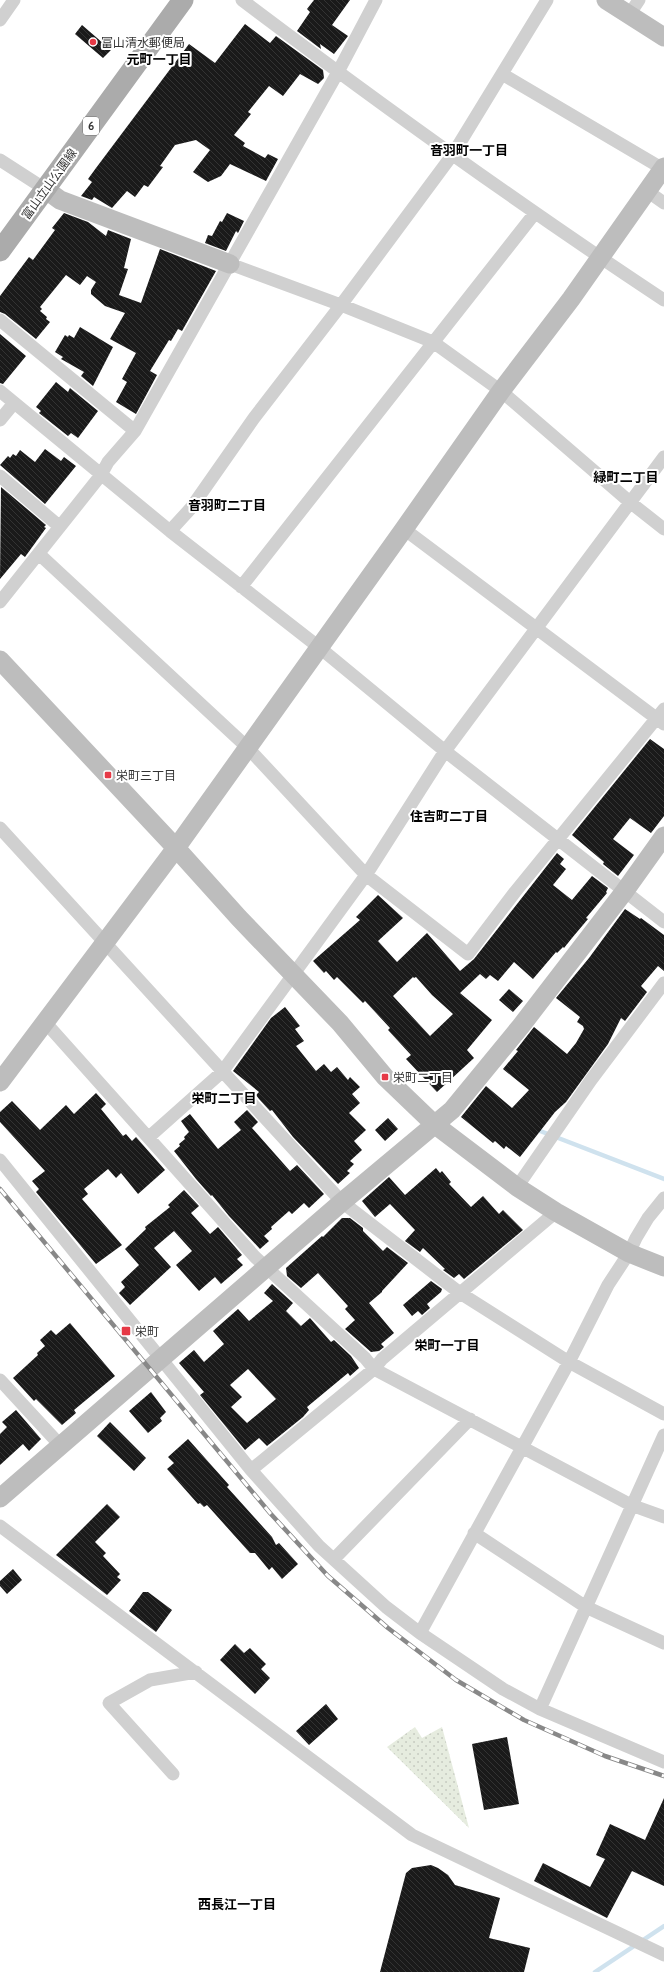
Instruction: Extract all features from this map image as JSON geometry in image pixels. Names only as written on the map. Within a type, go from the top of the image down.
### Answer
[{"type":"main road","name":"富山立山公園線","points":[[0,251],[183,0]]},
{"type":"street","points":[[0,20],[14,0]]},
{"type":"street","points":[[242,0],[338,72],[535,213],[664,300]]},
{"type":"street","points":[[0,602],[101,475],[108,462],[135,431],[338,72],[376,0]]},
{"type":"street","points":[[170,531],[191,508],[254,418],[341,305],[453,154],[547,0]]},
{"type":"street","points":[[606,0],[634,7],[664,37]]},
{"type":"street","points":[[0,1082],[176,848],[320,648],[501,391],[600,258],[663,168],[502,74]]},
{"type":"street","points":[[0,160],[60,200],[341,305],[433,342],[501,391],[631,503],[664,529]]},
{"type":"street","points":[[647,191],[664,203]]},
{"type":"street","points":[[241,587],[535,213]]},
{"type":"street","points":[[0,320],[135,431]]},
{"type":"street","points":[[0,391],[170,531],[320,648],[445,751],[664,922]]},
{"type":"street","points":[[0,420],[14,403]]},
{"type":"street","points":[[149,1137],[222,1072],[366,875],[445,751],[538,629],[664,457]]},
{"type":"street","points":[[0,476],[59,526]]},
{"type":"street","points":[[39,554],[248,748],[366,875],[468,954],[558,839],[662,717],[538,629],[404,529]]},
{"type":"street","points":[[0,660],[293,975],[340,1023],[386,1077],[434,1124],[517,1187],[556,1212],[629,1253],[664,1267]]},
{"type":"street","points":[[0,828],[342,1202],[460,1293],[569,1362],[664,1414]]},
{"type":"street","points":[[0,1498],[342,1202],[452,1110],[516,1032],[624,892],[664,836]]},
{"type":"street","points":[[517,1187],[591,1080],[664,983]]},
{"type":"street","points":[[46,1022],[255,1257],[374,1369],[631,1505],[664,1517]]},
{"type":"street","points":[[0,1160],[251,1470],[319,1546],[386,1607],[420,1633],[503,1689],[540,1709],[663,1760]]},
{"type":"street","points":[[420,1633],[569,1362],[605,1292],[648,1218],[664,1198]]},
{"type":"street","points":[[251,1470],[374,1369],[382,1359],[556,1212]]},
{"type":"street","points":[[0,1380],[60,1445]]},
{"type":"street","points":[[334,1559],[470,1419]]},
{"type":"street","points":[[540,1709],[631,1505],[664,1435]]},
{"type":"street","points":[[0,1526],[412,1835],[664,1955]]},
{"type":"street","points":[[474,1533],[586,1607],[664,1643]]},
{"type":"street","points":[[173,1774],[109,1703],[150,1680],[196,1672]]},
{"type":"shaded area","points":[[415,1727],[422,1738],[442,1727],[469,1828],[387,1747]]},
{"type":"building","points":[[314,0],[350,0],[332,25],[348,36],[334,54],[320,44],[321,49],[297,31],[310,12],[307,9]]},
{"type":"building","points":[[245,24],[270,43],[276,36],[323,70],[324,78],[318,84],[300,74],[283,96],[269,86],[248,112],[251,114],[234,135],[245,143],[243,146],[265,158],[268,154],[278,159],[266,181],[230,164],[221,176],[208,182],[193,172],[210,150],[196,140],[175,145],[160,166],[163,167],[148,187],[144,185],[135,197],[127,191],[112,208],[94,197],[92,200],[81,196],[92,182],[88,179],[189,44],[215,63]]},
{"type":"building","points":[[82,25],[111,50],[103,58],[75,34]]},
{"type":"building","points":[[64,213],[88,222],[106,236],[108,230],[131,239],[124,268],[128,269],[119,295],[141,303],[160,249],[216,271],[182,331],[178,329],[171,341],[169,340],[150,371],[157,375],[136,414],[116,402],[127,382],[122,379],[136,353],[110,339],[125,313],[105,306],[91,294],[91,290],[96,282],[87,276],[80,285],[66,275],[40,307],[42,309],[40,311],[50,322],[36,339],[5,314],[0,312],[0,296],[29,257],[33,260],[55,230],[52,228]]},
{"type":"building","points":[[227,213],[244,221],[238,233],[236,231],[226,251],[205,243],[208,235],[212,236],[220,221],[222,222]]},
{"type":"building","points":[[80,327],[113,347],[93,386],[81,376],[84,372],[61,359],[63,357],[55,352],[65,335],[68,337],[69,335],[74,338]]},
{"type":"building","points":[[0,334],[26,356],[3,384],[0,383]]},
{"type":"building","points":[[56,382],[68,392],[70,388],[98,411],[78,438],[71,433],[68,436],[39,413],[41,411],[36,407]]},
{"type":"building","points":[[45,449],[61,461],[64,457],[76,466],[45,504],[0,465],[8,456],[10,458],[13,454],[16,456],[20,450],[35,462]]},
{"type":"building","points":[[1,487],[46,525],[44,527],[46,528],[25,557],[21,554],[0,579]]},
{"type":"building","points":[[650,739],[664,749],[664,816],[651,833],[630,818],[613,839],[634,855],[618,876],[572,835]]},
{"type":"building","points":[[557,853],[564,859],[560,864],[566,869],[553,885],[572,900],[592,876],[608,888],[607,893],[586,918],[588,919],[564,948],[563,947],[557,953],[556,952],[533,979],[514,962],[498,981],[490,975],[486,979],[480,974],[460,993],[492,1020],[467,1050],[474,1058],[437,1092],[406,1059],[411,1055],[388,1030],[390,1028],[365,1001],[363,1003],[337,977],[334,980],[326,971],[324,973],[313,961],[360,920],[356,917],[378,895],[403,918],[378,941],[397,962],[427,933],[460,971],[474,959]],"holes":[[[413,977],[416,977],[432,995],[453,1014],[430,1036],[393,996]]]},
{"type":"building","points":[[625,909],[640,919],[641,918],[664,935],[664,971],[658,966],[641,986],[647,992],[625,1021],[621,1018],[608,1044],[566,1102],[555,1112],[520,1157],[506,1146],[504,1149],[495,1141],[493,1143],[461,1117],[486,1086],[512,1108],[529,1090],[503,1069],[518,1051],[516,1050],[534,1027],[567,1054],[576,1043],[584,1029],[583,1026],[577,1022],[580,1017],[556,998],[589,958]]},
{"type":"building","points":[[509,989],[523,1001],[513,1012],[499,1000]]},
{"type":"building","points":[[285,1007],[300,1026],[295,1029],[304,1041],[296,1046],[316,1071],[324,1064],[331,1072],[337,1067],[348,1080],[350,1077],[360,1087],[352,1094],[360,1103],[349,1113],[366,1130],[354,1141],[362,1150],[350,1161],[354,1164],[347,1171],[350,1173],[338,1184],[293,1137],[272,1110],[270,1111],[259,1099],[256,1095],[259,1092],[233,1071],[271,1018]]},
{"type":"building","points":[[96,1093],[106,1104],[101,1109],[123,1136],[126,1134],[132,1141],[136,1137],[165,1170],[138,1194],[121,1173],[116,1178],[108,1169],[84,1189],[88,1194],[82,1199],[122,1245],[96,1264],[36,1192],[39,1189],[32,1181],[45,1171],[0,1122],[0,1112],[12,1101],[40,1130],[66,1105],[74,1114]]},
{"type":"building","points":[[247,1110],[258,1122],[252,1128],[290,1171],[297,1165],[324,1194],[309,1208],[304,1203],[292,1214],[289,1211],[271,1227],[272,1229],[264,1236],[269,1241],[260,1249],[196,1179],[174,1151],[180,1146],[179,1144],[185,1139],[184,1137],[189,1132],[181,1121],[190,1114],[218,1149],[241,1130],[234,1122]]},
{"type":"building","points":[[388,1118],[398,1129],[385,1141],[375,1130]]},
{"type":"building","points":[[436,1168],[440,1173],[442,1171],[451,1182],[449,1184],[471,1207],[483,1196],[499,1214],[503,1210],[523,1230],[464,1279],[459,1274],[454,1278],[443,1270],[445,1269],[423,1248],[420,1252],[405,1241],[415,1230],[390,1204],[375,1217],[362,1201],[389,1177],[405,1195]]},
{"type":"building","points":[[184,1190],[199,1206],[191,1213],[210,1234],[218,1227],[242,1255],[237,1259],[243,1265],[221,1284],[215,1277],[199,1291],[176,1265],[192,1251],[174,1231],[154,1248],[171,1267],[130,1305],[119,1293],[125,1287],[121,1282],[139,1265],[125,1249],[146,1229],[145,1227],[170,1207],[168,1205]]},
{"type":"building","points":[[342,1218],[350,1218],[363,1228],[363,1231],[383,1251],[387,1247],[408,1263],[382,1292],[369,1303],[394,1333],[381,1344],[384,1347],[379,1351],[371,1352],[345,1329],[355,1320],[345,1309],[348,1306],[318,1273],[301,1288],[287,1276],[286,1268],[322,1236],[323,1237]]},
{"type":"building","points":[[431,1281],[442,1289],[441,1292],[427,1304],[430,1308],[422,1315],[418,1311],[412,1316],[403,1305]]},
{"type":"building","points":[[272,1284],[293,1303],[286,1311],[301,1326],[310,1318],[331,1342],[334,1340],[351,1356],[359,1368],[350,1376],[348,1373],[307,1407],[309,1410],[303,1417],[267,1446],[259,1438],[245,1450],[200,1395],[204,1392],[179,1363],[194,1350],[204,1362],[224,1344],[213,1331],[238,1309],[249,1321],[273,1301],[264,1293]],"holes":[[[248,1369],[276,1399],[247,1423],[231,1407],[242,1397],[230,1385]]]},
{"type":"building","points":[[70,1323],[115,1376],[74,1410],[76,1413],[62,1425],[36,1399],[34,1401],[13,1378],[38,1355],[37,1353],[45,1346],[40,1340],[51,1330],[56,1335]]},
{"type":"building","points":[[151,1392],[166,1412],[160,1418],[162,1421],[148,1433],[129,1411]]},
{"type":"building","points":[[16,1410],[41,1439],[29,1451],[23,1444],[0,1465],[0,1434],[7,1427],[2,1422]]},
{"type":"building","points":[[110,1422],[146,1458],[134,1471],[97,1436]]},
{"type":"building","points":[[188,1439],[229,1485],[227,1487],[272,1537],[276,1545],[279,1543],[298,1564],[282,1579],[272,1567],[269,1570],[255,1553],[250,1553],[207,1505],[204,1507],[200,1503],[198,1504],[167,1469],[174,1463],[168,1457]]},
{"type":"building","points":[[107,1504],[120,1517],[95,1542],[106,1553],[103,1556],[120,1574],[117,1577],[121,1580],[107,1595],[56,1555]]},
{"type":"building","points":[[13,1569],[22,1580],[7,1594],[0,1586],[0,1581]]},
{"type":"building","points":[[143,1592],[148,1592],[172,1610],[156,1632],[129,1611]]},
{"type":"building","points":[[235,1644],[244,1653],[250,1648],[266,1664],[261,1669],[270,1678],[255,1694],[220,1660]]},
{"type":"building","points":[[326,1704],[338,1719],[309,1745],[296,1731]]},
{"type":"building","points":[[507,1737],[519,1804],[484,1810],[472,1744]]},
{"type":"building","points":[[664,1798],[664,1886],[632,1871],[607,1918],[534,1881],[543,1863],[590,1887],[605,1859],[596,1855],[610,1824],[645,1840]]},
{"type":"building","points":[[431,1865],[448,1875],[455,1885],[500,1898],[489,1938],[530,1948],[524,1972],[380,1972],[406,1873],[412,1868]]},
{"type":"waterway","points":[[535,1129],[664,1179]]},
{"type":"waterway","points":[[595,1972],[664,1926]]},
{"type":"railway","points":[[0,1189],[270,1513],[328,1576],[388,1628],[456,1680],[524,1720],[605,1756],[664,1776]]},
{"type":"place","name":"富山清水郵便局","points":[[93,42]]},
{"type":"place","name":"栄町三丁目","points":[[108,775]]},
{"type":"place","name":"栄町二丁目","points":[[385,1077]]},
{"type":"place","name":"栄町","points":[[126,1331]]},
{"type":"district","name":"元町一丁目","points":[[159,59]]},
{"type":"district","name":"音羽町一丁目","points":[[469,150]]},
{"type":"district","name":"緑町二丁目","points":[[626,477]]},
{"type":"district","name":"音羽町二丁目","points":[[227,505]]},
{"type":"district","name":"住吉町二丁目","points":[[449,816]]},
{"type":"district","name":"栄町二丁目","points":[[224,1098]]},
{"type":"district","name":"栄町一丁目","points":[[447,1345]]},
{"type":"district","name":"西長江一丁目","points":[[237,1904]]}]
